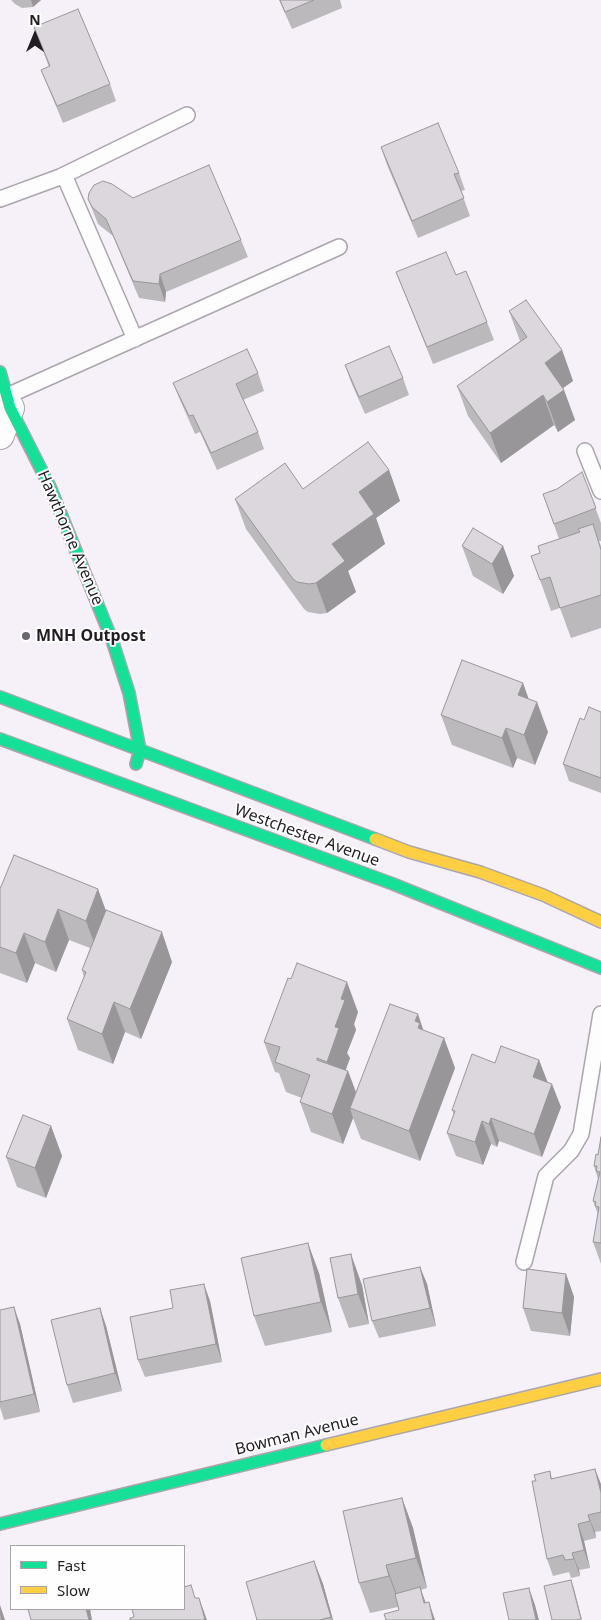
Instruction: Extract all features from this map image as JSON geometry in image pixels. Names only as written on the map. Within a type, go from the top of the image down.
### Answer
[{"type":"main road","name":"Hawthorne Avenue","points":[[0,372],[9,402],[50,487],[112,640],[129,693],[140,750],[129,787]]},
{"type":"main road","name":"Westchester Avenue","points":[[0,697],[409,852],[480,872],[543,895],[601,922]]},
{"type":"main road","name":"Westchester Avenue","points":[[0,739],[393,884],[601,968]]},
{"type":"main road","name":"Bowman Avenue","points":[[0,1524],[601,1379]]},
{"type":"street","points":[[0,435],[9,402]]},
{"type":"lane","points":[[0,199],[64,175],[187,115]]},
{"type":"lane","points":[[64,175],[135,339]]},
{"type":"lane","points":[[9,402],[135,339],[340,247]]},
{"type":"lane","points":[[586,451],[601,491]]},
{"type":"lane","points":[[524,1262],[546,1176],[571,1151],[581,1134],[601,1014]]},
{"type":"building","points":[[280,0],[314,0],[285,12]]},
{"type":"building","points":[[78,9],[110,84],[57,106],[41,70],[50,66],[34,27]]},
{"type":"building","points":[[438,123],[459,173],[454,174],[464,198],[412,221],[381,147]]},
{"type":"building","points":[[209,165],[241,240],[160,274],[159,284],[133,281],[106,219],[92,207],[88,199],[94,185],[103,181],[112,184],[133,198]]},
{"type":"building","points":[[446,252],[456,275],[466,271],[487,322],[427,347],[396,272]]},
{"type":"building","points":[[526,300],[562,350],[545,363],[564,390],[547,402],[543,395],[490,433],[457,386],[527,337],[509,311]]},
{"type":"building","points":[[389,346],[403,378],[359,397],[345,365]]},
{"type":"building","points":[[247,349],[258,373],[236,384],[258,432],[211,453],[193,415],[189,416],[173,383]]},
{"type":"building","points":[[368,442],[389,470],[359,492],[374,514],[332,544],[345,561],[316,583],[297,582],[235,499],[285,463],[303,489]]},
{"type":"building","points":[[582,472],[596,508],[554,524],[543,494],[557,489]]},
{"type":"building","points":[[593,524],[601,550],[601,595],[560,608],[550,577],[540,580],[531,556],[540,553],[538,546],[580,532],[578,529]]},
{"type":"building","points":[[473,528],[503,546],[492,564],[462,546]]},
{"type":"building","points":[[462,660],[523,683],[518,695],[537,702],[524,735],[506,728],[502,738],[441,715]]},
{"type":"building","points":[[589,707],[601,712],[601,778],[563,764],[580,718],[584,720]]},
{"type":"building","points":[[14,855],[98,889],[86,921],[58,909],[45,942],[24,933],[16,953],[0,947],[0,889]]},
{"type":"building","points":[[106,910],[162,932],[130,1009],[114,1002],[102,1034],[67,1019],[86,972],[82,970]]},
{"type":"building","points":[[297,963],[347,982],[341,999],[345,1000],[335,1027],[339,1028],[327,1062],[317,1058],[317,1060],[348,1071],[332,1114],[300,1102],[310,1075],[275,1062],[280,1047],[264,1042],[288,978],[291,979]]},
{"type":"building","points":[[390,1004],[418,1014],[415,1021],[420,1023],[418,1028],[444,1038],[409,1131],[350,1108]]},
{"type":"building","points":[[501,1046],[539,1060],[533,1077],[552,1084],[534,1134],[491,1118],[489,1124],[482,1121],[475,1142],[447,1133],[455,1111],[452,1110],[472,1054],[495,1063]]},
{"type":"building","points":[[23,1115],[51,1126],[35,1168],[6,1157]]},
{"type":"building","points":[[601,1137],[601,1243],[593,1242],[599,1207],[595,1206],[596,1202],[593,1201],[600,1172],[596,1171],[597,1166],[594,1166]]},
{"type":"building","points":[[308,1243],[321,1302],[254,1316],[241,1258]]},
{"type":"building","points":[[351,1254],[358,1294],[338,1298],[330,1258]]},
{"type":"building","points":[[420,1267],[430,1308],[372,1321],[363,1279]]},
{"type":"building","points":[[527,1269],[566,1274],[562,1313],[523,1308]]},
{"type":"building","points":[[204,1284],[216,1344],[138,1360],[130,1317],[173,1308],[170,1290]]},
{"type":"building","points":[[14,1307],[34,1394],[0,1402],[0,1310]]},
{"type":"building","points":[[100,1308],[115,1373],[67,1385],[51,1320]]},
{"type":"building","points":[[595,1469],[601,1493],[601,1512],[588,1515],[590,1521],[578,1524],[584,1550],[572,1553],[574,1559],[565,1560],[563,1555],[547,1559],[532,1481],[536,1481],[534,1475],[550,1471],[551,1479]]},
{"type":"building","points":[[402,1498],[416,1558],[386,1565],[389,1576],[359,1583],[343,1511]]},
{"type":"building","points":[[314,1561],[331,1617],[320,1620],[257,1620],[246,1582]]},
{"type":"building","points":[[571,1580],[581,1619],[552,1620],[544,1586]]},
{"type":"building","points":[[191,1585],[195,1598],[199,1598],[205,1620],[130,1620],[130,1618],[134,1617],[132,1610],[185,1610],[185,1587]]},
{"type":"building","points":[[420,1587],[424,1603],[429,1602],[433,1620],[386,1620],[384,1614],[399,1610],[395,1594]]},
{"type":"building","points":[[529,1588],[536,1620],[509,1620],[503,1593]]},
{"type":"building","points":[[28,1610],[86,1610],[89,1620],[31,1620]]},
{"type":"traffic: fast","points":[[0,372],[10,408],[50,487],[112,640],[129,693],[140,750],[136,764]]},
{"type":"traffic: fast","points":[[0,697],[375,839]]},
{"type":"traffic: fast","points":[[0,739],[393,884],[601,968]]},
{"type":"traffic: fast","points":[[0,1524],[326,1445]]},
{"type":"traffic: slow","points":[[375,839],[409,852],[480,872],[543,895],[601,922]]},
{"type":"traffic: slow","points":[[326,1445],[601,1379]]},
{"type":"place","name":"MNH Outpost","points":[[26,636]]}]
